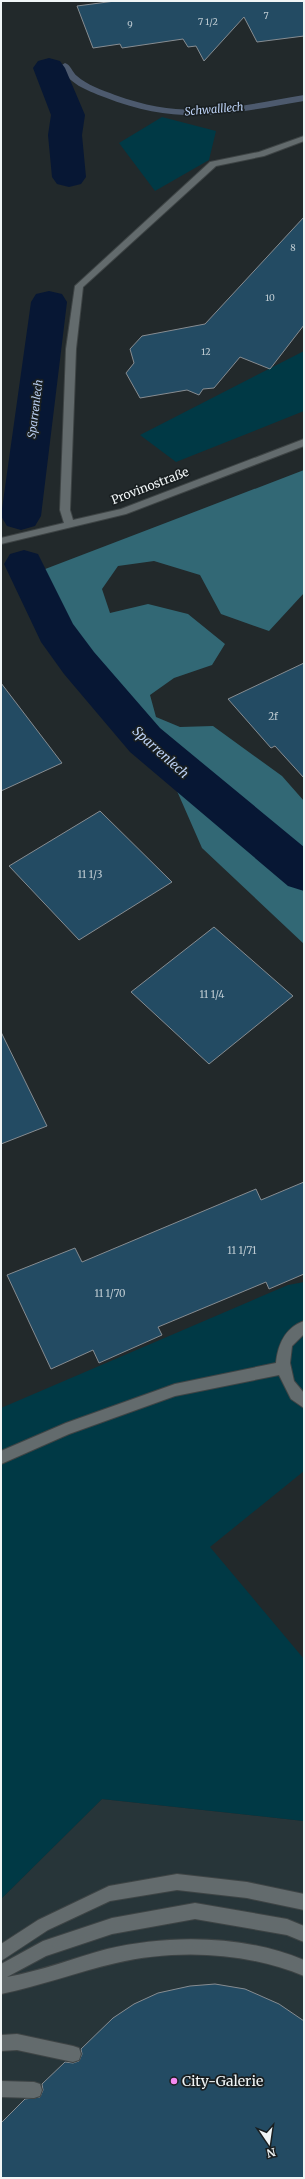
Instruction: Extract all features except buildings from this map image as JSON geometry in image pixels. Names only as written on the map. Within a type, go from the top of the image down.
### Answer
[{"type":"street","points":[[70,525],[65,510],[71,349],[79,286],[213,164],[260,154],[304,138]]},
{"type":"street","name":"Provinostraße","points":[[1,541],[123,512],[304,442]]},
{"type":"street","points":[[304,1327],[290,1338],[283,1352],[282,1368],[287,1383],[296,1396],[304,1402]]},
{"type":"street","points":[[1,1458],[66,1429],[175,1390],[282,1368]]},
{"type":"street","points":[[1,1953],[43,1925],[109,1894],[177,1882],[247,1890],[304,1902]]},
{"type":"street","points":[[1,1972],[43,1950],[112,1926],[196,1911],[287,1927],[304,1934]]},
{"type":"street","points":[[1,1986],[27,1982],[92,1961],[156,1948],[236,1950],[291,1961],[304,1968]]},
{"type":"street","points":[[1,2043],[17,2042],[73,2054]]},
{"type":"street","points":[[1,2089],[34,2090]]},
{"type":"shaded area","points":[[162,117],[216,131],[209,160],[155,191],[119,143]]},
{"type":"shaded area","points":[[304,351],[304,411],[176,462],[140,435]]},
{"type":"shaded area","points":[[304,470],[304,593],[269,631],[221,614],[200,575],[154,561],[118,566],[102,589],[110,613],[148,604],[188,614],[225,644],[212,665],[174,678],[150,695],[156,717],[180,727],[213,726],[282,776],[304,801],[304,944],[202,848],[170,775],[49,615],[40,571]]},
{"type":"shaded area","points":[[304,1282],[304,1471],[210,1547],[304,1659],[304,1821],[102,1799],[1,1899],[1,1408],[288,1285]]},
{"type":"shaded area","points":[[102,1799],[304,1821],[304,2178],[1,2178],[1,1899]]},
{"type":"waterway","name":"Schwalllech","points":[[65,66],[71,76],[89,88],[135,104],[171,112],[220,112],[304,98]]},
{"type":"waterway","name":"Sparrenlech","points":[[49,68],[68,115],[65,135],[69,177]]},
{"type":"waterway","name":"Sparrenlech","points":[[21,516],[26,468],[49,302]]},
{"type":"waterway","name":"Sparrenlech","points":[[24,564],[56,631],[79,663],[145,740],[304,873]]},
{"type":"place","name":"City-Galerie","points":[[174,2081]]}]
